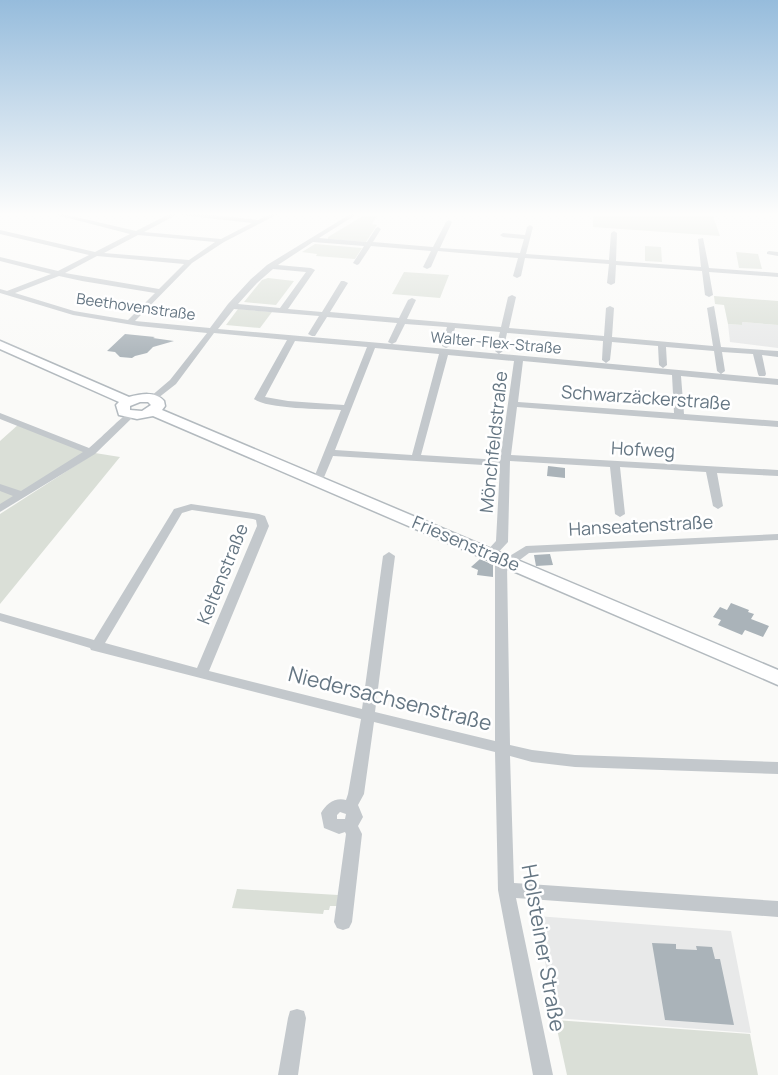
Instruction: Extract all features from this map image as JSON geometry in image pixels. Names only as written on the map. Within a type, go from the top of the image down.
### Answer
[{"type":"main road","points":[[0,345],[140,415],[153,405]]},
{"type":"main road","name":"Friesenstraße","points":[[153,405],[318,480],[778,678]]},
{"type":"street","points":[[19,263],[57,274],[160,291]]},
{"type":"street","points":[[4,292],[57,274],[79,263]]},
{"type":"street","points":[[130,322],[189,263]]},
{"type":"street","points":[[153,405],[248,287],[276,263]]},
{"type":"street","points":[[428,267],[430,263]]},
{"type":"street","points":[[517,276],[520,263]]},
{"type":"street","points":[[612,283],[613,263]]},
{"type":"street","points":[[628,263],[778,275]]},
{"type":"street","points":[[704,263],[709,295]]},
{"type":"street","points":[[270,267],[311,270],[282,311]]},
{"type":"street","points":[[312,334],[344,283]]},
{"type":"street","name":"Beethovenstraße","points":[[4,292],[72,313],[130,322],[212,330]]},
{"type":"street","points":[[498,351],[512,297]]},
{"type":"street","points":[[392,342],[412,300]]},
{"type":"street","points":[[232,306],[778,354]]},
{"type":"street","points":[[606,360],[610,308]]},
{"type":"street","points":[[712,308],[721,371]]},
{"type":"street","points":[[416,457],[452,326]]},
{"type":"street","name":"Walter-Flex-Straße","points":[[212,330],[372,346],[445,349],[519,358],[778,382]]},
{"type":"street","points":[[292,338],[259,399],[288,404],[346,408]]},
{"type":"street","points":[[662,344],[663,365]]},
{"type":"street","points":[[318,480],[372,346]]},
{"type":"street","points":[[757,352],[762,374]]},
{"type":"street","name":"Mönchfeldstraße","points":[[501,559],[506,460],[519,358]]},
{"type":"street","points":[[676,372],[678,416]]},
{"type":"street","name":"Schwarzäckerstraße","points":[[512,404],[778,424]]},
{"type":"street","points":[[0,509],[93,450],[116,431],[129,408]]},
{"type":"street","points":[[0,416],[93,450]]},
{"type":"street","name":"Hofweg","points":[[329,453],[615,464],[778,474]]},
{"type":"street","points":[[615,464],[620,514]]},
{"type":"street","points":[[711,470],[718,506]]},
{"type":"street","points":[[0,488],[21,495]]},
{"type":"street","name":"Keltenstraße","points":[[96,647],[178,511],[191,507],[261,518],[263,526],[200,674]]},
{"type":"street","name":"Hanseatenstraße","points":[[501,559],[526,550],[778,537]]},
{"type":"street","points":[[350,807],[356,794],[389,556]]},
{"type":"street","name":"Holsteiner Straße","points":[[501,559],[502,749],[506,890],[543,1075]]},
{"type":"street","name":"Niedersachsenstraße","points":[[0,617],[96,647],[532,756],[573,760],[778,768]]},
{"type":"street","points":[[342,805],[350,807],[355,813],[355,817],[350,825],[345,827],[334,826],[328,818],[331,809],[342,805]]},
{"type":"street","points":[[343,922],[354,834],[350,825]]},
{"type":"street","points":[[506,890],[778,909]]},
{"type":"street","points":[[288,1075],[297,1018]]},
{"type":"shaded area","points":[[738,263],[760,263],[762,269],[739,268]]},
{"type":"shaded area","points":[[404,272],[449,275],[440,298],[392,294]]},
{"type":"shaded area","points":[[268,278],[294,281],[276,305],[244,302],[262,280]]},
{"type":"shaded area","points":[[714,296],[778,301],[778,325],[742,322],[742,325],[728,324],[724,305],[715,304]]},
{"type":"shaded area","points":[[238,309],[272,312],[260,328],[226,325]]},
{"type":"shaded area","points":[[742,322],[778,325],[778,348],[730,342],[728,324],[742,325]]},
{"type":"shaded area","points":[[19,424],[91,452],[0,509],[0,441]]},
{"type":"shaded area","points":[[95,453],[120,457],[0,604],[0,514]]},
{"type":"shaded area","points":[[237,889],[338,895],[337,906],[330,906],[329,910],[324,910],[323,914],[232,908]]},
{"type":"shaded area","points":[[537,916],[731,931],[751,1033],[555,1018]]},
{"type":"shaded area","points":[[555,1020],[750,1034],[758,1075],[567,1075]]},
{"type":"building","points":[[125,334],[174,341],[153,347],[147,353],[132,358],[120,357],[115,352],[107,351]]},
{"type":"building","points":[[548,466],[565,468],[565,478],[547,476]]},
{"type":"building","points":[[550,554],[553,565],[536,566],[534,555]]},
{"type":"building","points":[[480,559],[493,565],[493,577],[477,575],[478,570],[471,567]]},
{"type":"building","points":[[731,603],[754,614],[751,619],[769,626],[763,637],[745,630],[742,635],[718,625],[721,620],[713,617],[720,607],[727,610]]},
{"type":"building","points":[[652,943],[676,944],[676,949],[697,950],[696,946],[712,947],[715,959],[720,959],[734,1025],[665,1020]]}]
